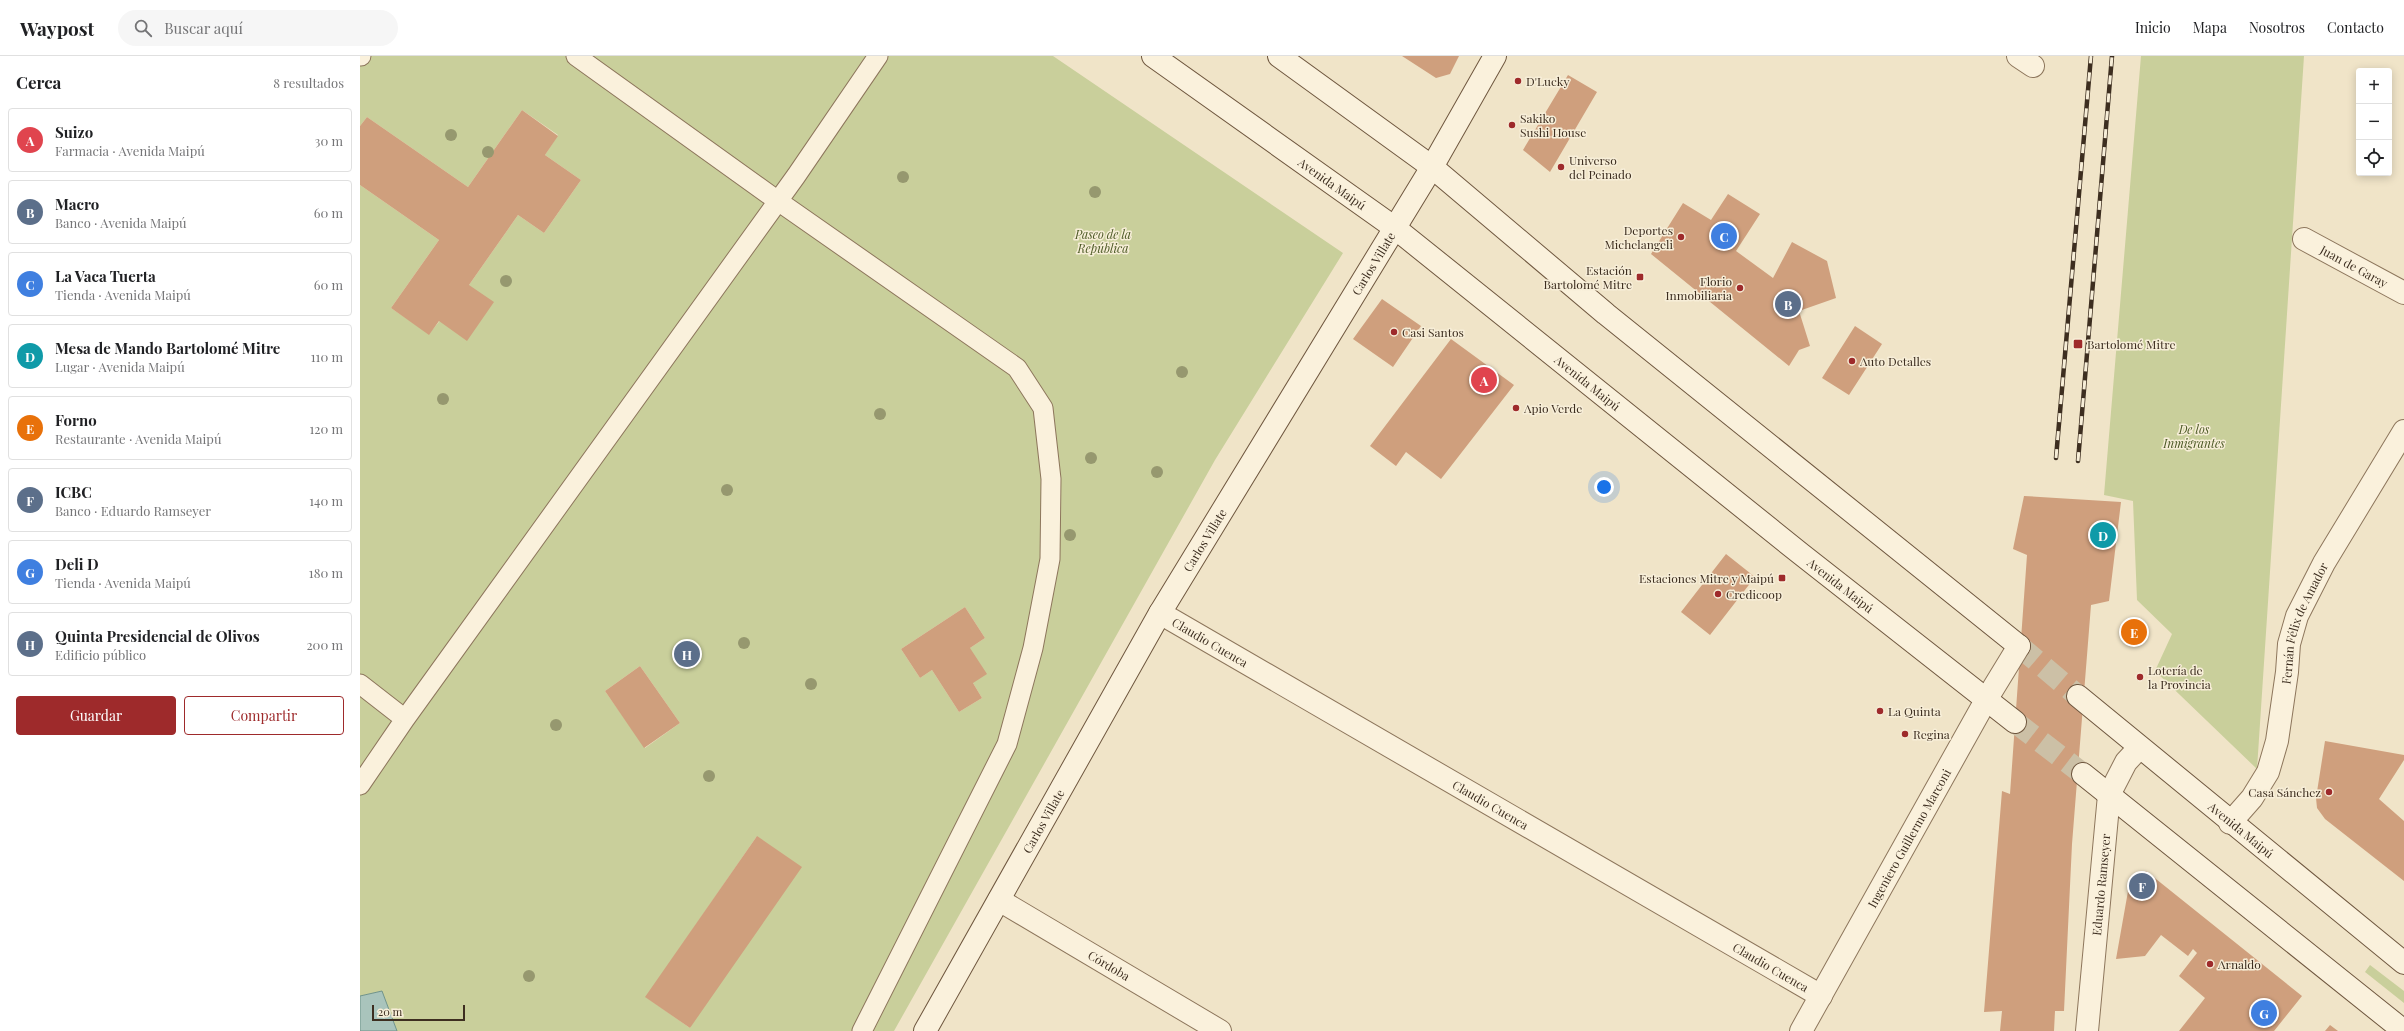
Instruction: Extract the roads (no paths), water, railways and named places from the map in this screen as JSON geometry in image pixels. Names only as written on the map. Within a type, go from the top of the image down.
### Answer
[{"type":"street","name":"Avenida Maipú","points":[[1153,56],[1395,228],[1733,500],[2015,722]]},
{"type":"street","points":[[1279,56],[1432,167]]},
{"type":"street","name":"Carlos Villate","points":[[925,1031],[1160,613],[1432,167],[1495,56]]},
{"type":"street","name":"Ingeniero Guillermo Marconi","points":[[1432,167],[1606,314],[2019,646],[1986,700],[1801,1031]]},
{"type":"street","name":"Juan de Garay","points":[[2304,239],[2404,293]]},
{"type":"street","name":"Fernán Félix de Amador","points":[[2230,823],[2252,798],[2268,772],[2277,741],[2287,672],[2289,644],[2297,616],[2324,563],[2404,431]]},
{"type":"street","name":"Claudio Cuenca","points":[[1160,613],[1821,996]]},
{"type":"street","name":"Avenida Maipú","points":[[2078,696],[2230,823],[2404,963]]},
{"type":"street","name":"Eduardo Ramseyer","points":[[2087,1031],[2109,795],[2126,762],[2139,748]]},
{"type":"street","points":[[2082,774],[2404,1031]]},
{"type":"street","name":"Córdoba","points":[[999,900],[1220,1031]]},
{"type":"lane","points":[[576,56],[778,201],[1017,368],[1043,408],[1051,479],[1050,559],[1033,648],[1007,744],[862,1031]]},
{"type":"lane","points":[[360,785],[405,719],[778,201],[878,56]]},
{"type":"lane","points":[[360,684],[405,719]]},
{"type":"water","points":[[382,991],[397,1031],[360,1031],[360,996]]},
{"type":"tunnel","points":[[2019,646],[2078,696]]},
{"type":"tunnel","points":[[2015,722],[2083,774]]},
{"type":"railway","points":[[2056,458],[2091,56]]},
{"type":"railway","points":[[2078,461],[2112,56]]},
{"type":"place","name":"D'Lucky","points":[[1518,81]]},
{"type":"place","name":"Sakiko Sushi House","points":[[1512,125]]},
{"type":"place","name":"Universo del Peinado","points":[[1561,167]]},
{"type":"place","name":"La Vaca Tuerta","points":[[1724,236]]},
{"type":"place","name":"Deportes Michelangeli","points":[[1681,237]]},
{"type":"place","name":"Estación Bartolomé Mitre","points":[[1640,277]]},
{"type":"place","name":"Florio Inmobiliaria","points":[[1740,288]]},
{"type":"place","name":"Macro","points":[[1788,304]]},
{"type":"place","name":"Casi Santos","points":[[1394,332]]},
{"type":"place","name":"Bartolomé Mitre","points":[[2078,344]]},
{"type":"place","name":"Auto Detalles","points":[[1852,361]]},
{"type":"place","name":"Suizo","points":[[1484,380]]},
{"type":"place","name":"Apio Verde","points":[[1516,408]]},
{"type":"place","name":"Mesa de Mando Bartolomé Mitre","points":[[2103,535]]},
{"type":"place","name":"Estaciones Mitre y Maipú","points":[[1782,578]]},
{"type":"place","name":"Credicoop","points":[[1718,594]]},
{"type":"place","name":"Forno","points":[[2134,632]]},
{"type":"place","name":"Quinta Presidencial de Olivos","points":[[687,654]]},
{"type":"place","name":"Lotería de la Provincia","points":[[2140,677]]},
{"type":"place","name":"La Quinta","points":[[1880,711]]},
{"type":"place","name":"Regina","points":[[1905,734]]},
{"type":"place","name":"Casa Sánchez","points":[[2329,792]]},
{"type":"place","name":"ICBC","points":[[2142,886]]},
{"type":"place","name":"Arnaldo","points":[[2210,964]]},
{"type":"place","name":"Deli D","points":[[2264,1013]]},
{"type":"park label","name":"Paseo de la República","points":[[1103,241]]},
{"type":"park label","name":"De los Inmigrantes","points":[[2194,436]]}]
